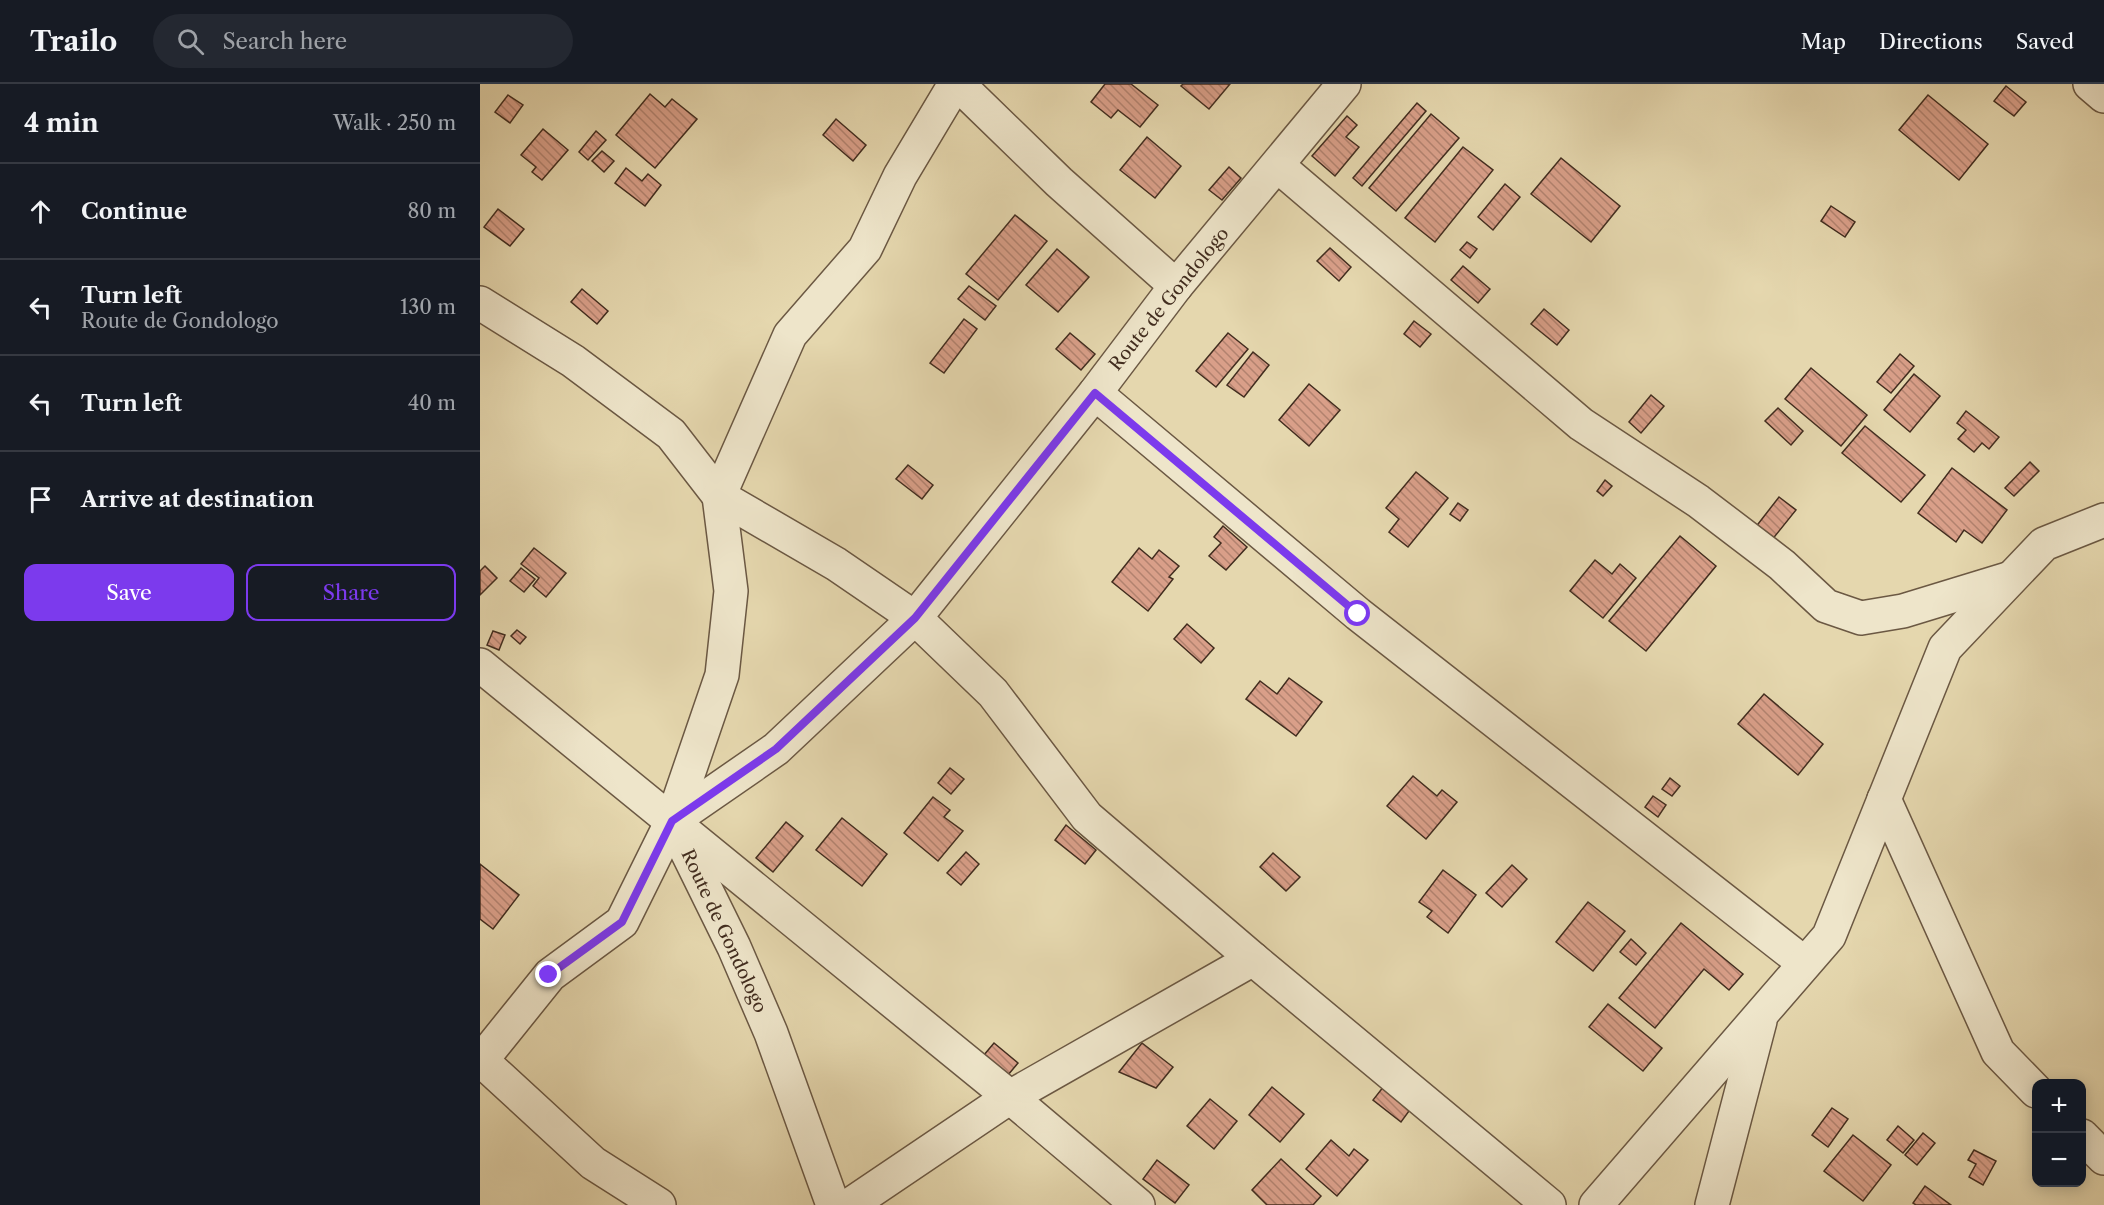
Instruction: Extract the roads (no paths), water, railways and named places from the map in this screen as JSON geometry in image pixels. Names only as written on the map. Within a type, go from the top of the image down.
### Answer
[{"type":"street","points":[[659,1205],[593,1163],[480,1060],[549,975],[622,922],[672,821],[722,675],[731,591],[719,496],[790,335],[865,249],[900,176],[957,84],[1059,182],[1176,286]]},
{"type":"street","name":"Route de Gondologo","points":[[833,1205],[771,1033],[734,947],[672,821],[776,749],[915,618],[1095,393],[1176,286],[1344,84]]},
{"type":"street","points":[[2090,84],[2104,96]]},
{"type":"street","points":[[1278,166],[1581,424],[1698,501],[1782,565],[1826,606],[1861,618],[1903,610],[2011,578]]},
{"type":"street","points":[[480,303],[573,361],[671,434],[719,496],[836,564],[915,618],[993,693],[1087,817],[1253,959],[1549,1205]]},
{"type":"street","points":[[1095,393],[1358,614],[1804,963]]},
{"type":"street","points":[[1596,1205],[1829,936],[1945,648],[2044,544],[2104,520]]},
{"type":"street","points":[[480,665],[1010,1096],[1138,1205]]},
{"type":"street","points":[[1884,799],[1998,1052],[2032,1086]]},
{"type":"street","points":[[850,1205],[1010,1096],[1253,959]]},
{"type":"street","points":[[1712,1205],[1761,1013]]},
{"type":"street","points":[[2086,1140],[2104,1158]]}]
